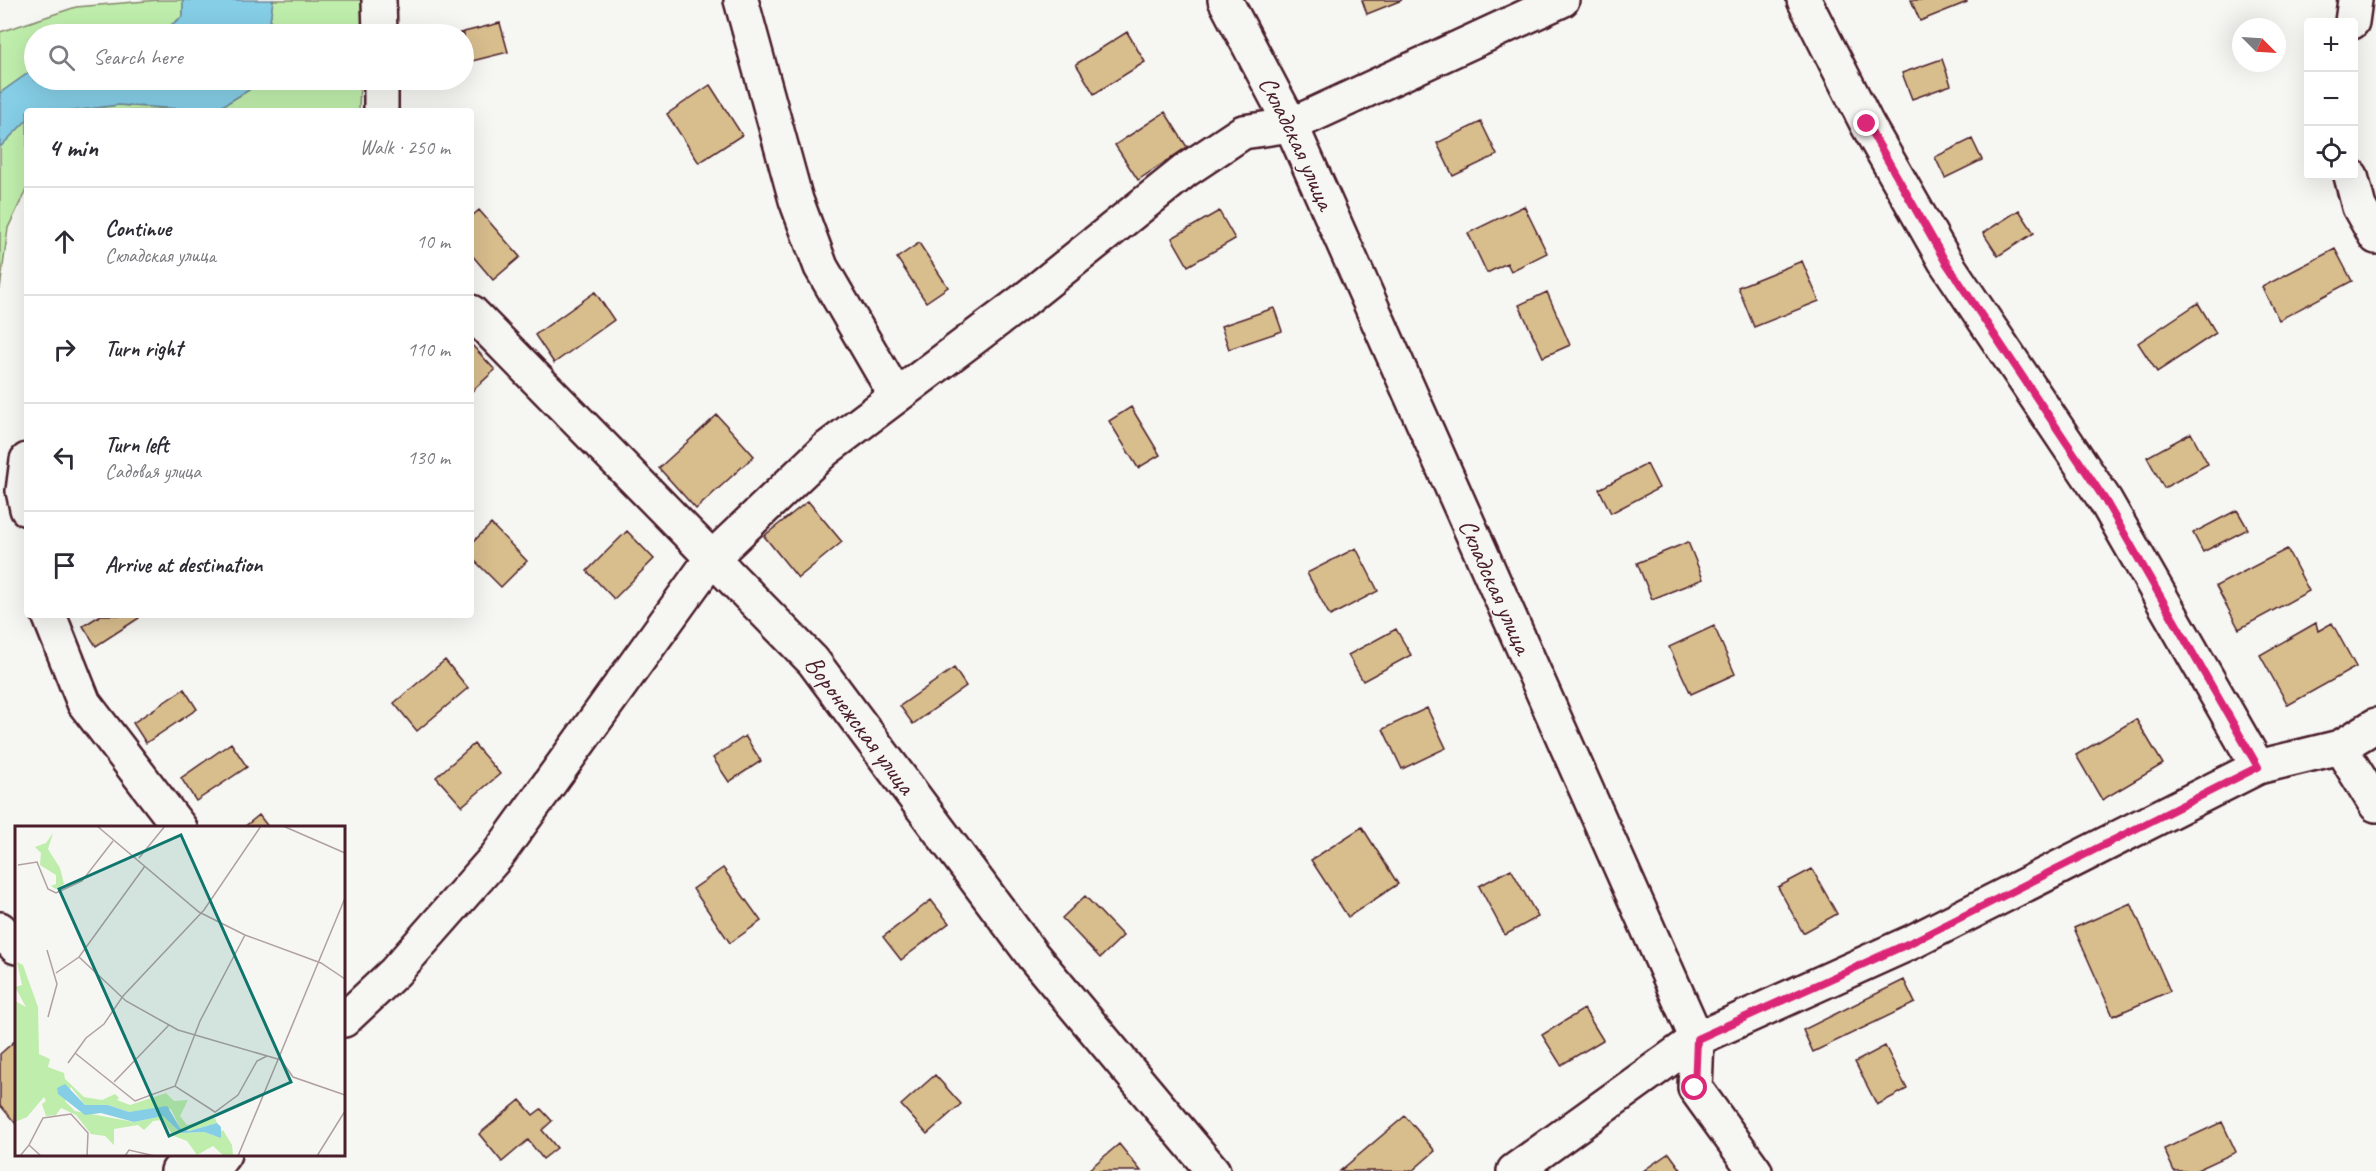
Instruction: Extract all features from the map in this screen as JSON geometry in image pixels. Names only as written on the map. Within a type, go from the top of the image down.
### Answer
[{"type":"street","points":[[379,0],[380,24]]},
{"type":"street","points":[[741,0],[796,200],[821,267],[896,396]]},
{"type":"street","name":"Складская улица","points":[[1226,0],[1291,125],[1697,1039],[1695,1088],[1755,1171]]},
{"type":"street","points":[[345,1019],[395,972],[497,856],[712,558],[825,450],[1024,300],[1186,170],[1243,132],[1291,125],[1562,0]]},
{"type":"street","points":[[1804,0],[1867,124],[1945,261],[2105,500],[2258,767]]},
{"type":"street","points":[[2353,18],[2355,0]]},
{"type":"street","points":[[381,90],[381,108]]},
{"type":"street","points":[[2352,180],[2359,207],[2376,237]]},
{"type":"street","name":"Воронежская улица","points":[[474,315],[813,662],[1033,956],[1213,1171]]},
{"type":"street","points":[[50,618],[84,703],[178,826]]},
{"type":"street","points":[[1514,1171],[1697,1039],[1914,941],[2258,767],[2340,747],[2376,725]]},
{"type":"street","points":[[2340,747],[2376,806]]},
{"type":"street","points":[[0,929],[15,946]]},
{"type":"street","points":[[178,1171],[216,1161]]},
{"type":"green space","points":[[183,0],[183,16],[172,24],[24,24],[76,7]]},
{"type":"green space","points":[[273,0],[366,0],[365,24],[269,24]]},
{"type":"green space","points":[[24,24],[24,76],[0,93],[0,32]]},
{"type":"green space","points":[[249,90],[360,90],[359,108],[219,108]]},
{"type":"green space","points":[[118,105],[157,108],[96,108]]},
{"type":"green space","points":[[24,123],[24,194],[8,228],[0,289],[0,147]]},
{"type":"water","points":[[183,0],[273,0],[269,24],[172,24],[183,16]]},
{"type":"water","points":[[24,76],[24,90],[249,90],[219,108],[118,105],[96,108],[24,108],[24,123],[0,147],[0,93]]},
{"type":"building","points":[[1362,0],[1402,0],[1367,14]]},
{"type":"building","points":[[1911,0],[1966,0],[1967,2],[1920,21]]},
{"type":"building","points":[[500,23],[508,52],[474,60],[474,30]]},
{"type":"building","points":[[1127,32],[1145,62],[1094,94],[1076,64]]},
{"type":"building","points":[[1942,59],[1951,85],[1912,99],[1902,73]]},
{"type":"building","points":[[710,85],[742,135],[699,163],[667,114]]},
{"type":"building","points":[[1165,112],[1187,147],[1138,180],[1115,145]]},
{"type":"building","points":[[1481,122],[1497,155],[1453,176],[1437,143]]},
{"type":"building","points":[[1972,139],[1982,160],[1945,178],[1935,157]]},
{"type":"building","points":[[1524,206],[1547,253],[1511,271],[1507,263],[1487,273],[1468,233]]},
{"type":"building","points":[[479,210],[520,257],[493,280],[474,258],[474,214]]},
{"type":"building","points":[[2019,210],[2034,233],[1998,256],[1983,233]]},
{"type":"building","points":[[1219,211],[1235,239],[1188,266],[1172,238]]},
{"type":"building","points":[[919,243],[948,287],[926,302],[897,258]]},
{"type":"building","points":[[2335,249],[2352,281],[2279,320],[2262,287]]},
{"type":"building","points":[[1802,261],[1819,301],[1754,327],[1738,287]]},
{"type":"building","points":[[595,292],[614,320],[554,363],[535,335]]},
{"type":"building","points":[[1547,292],[1570,345],[1543,357],[1519,305]]},
{"type":"building","points":[[2198,303],[2216,333],[2157,372],[2138,343]]},
{"type":"building","points":[[1274,308],[1282,331],[1229,349],[1221,326]]},
{"type":"building","points":[[474,347],[495,370],[474,389]]},
{"type":"building","points":[[1131,407],[1160,455],[1138,468],[1109,421]]},
{"type":"building","points":[[717,415],[754,456],[696,509],[659,468]]},
{"type":"building","points":[[2191,433],[2208,464],[2164,488],[2147,457]]},
{"type":"building","points":[[1647,464],[1659,488],[1611,513],[1599,489]]},
{"type":"building","points":[[808,501],[842,542],[798,578],[764,536]]},
{"type":"building","points":[[2237,510],[2248,529],[2203,552],[2193,533]]},
{"type":"building","points":[[491,524],[527,561],[501,587],[474,560],[474,541]]},
{"type":"building","points":[[627,531],[654,559],[614,599],[587,571]]},
{"type":"building","points":[[1688,542],[1703,579],[1652,599],[1637,563]]},
{"type":"building","points":[[1356,548],[1378,591],[1330,616],[1307,573]]},
{"type":"building","points":[[2287,549],[2309,591],[2239,629],[2216,586]]},
{"type":"building","points":[[96,618],[139,618],[96,646],[83,626]]},
{"type":"building","points":[[2316,623],[2318,631],[2332,623],[2356,667],[2288,705],[2260,655]]},
{"type":"building","points":[[1714,626],[1735,674],[1691,694],[1669,647]]},
{"type":"building","points":[[1396,629],[1411,655],[1363,681],[1348,655]]},
{"type":"building","points":[[445,660],[468,688],[417,731],[394,703]]},
{"type":"building","points":[[954,668],[966,686],[913,724],[900,706]]},
{"type":"building","points":[[184,689],[197,709],[146,743],[133,723]]},
{"type":"building","points":[[1427,708],[1446,748],[1402,769],[1383,729]]},
{"type":"building","points":[[2136,719],[2163,764],[2102,800],[2076,755]]},
{"type":"building","points":[[745,736],[761,761],[729,782],[713,758]]},
{"type":"building","points":[[231,743],[247,767],[196,801],[181,778]]},
{"type":"building","points":[[474,744],[500,774],[462,806],[436,777]]},
{"type":"building","points":[[259,815],[267,826],[245,826]]},
{"type":"building","points":[[1362,827],[1398,884],[1348,917],[1311,860]]},
{"type":"building","points":[[723,868],[761,921],[730,943],[693,889]]},
{"type":"building","points":[[1511,869],[1538,917],[1505,935],[1479,886]]},
{"type":"building","points":[[1812,869],[1837,914],[1803,933],[1778,887]]},
{"type":"building","points":[[1085,896],[1123,936],[1100,958],[1062,918]]},
{"type":"building","points":[[931,900],[949,923],[901,960],[883,937]]},
{"type":"building","points":[[2131,903],[2170,991],[2113,1016],[2074,928]]},
{"type":"building","points":[[1904,980],[1915,1003],[1813,1052],[1803,1030]]},
{"type":"building","points":[[1584,1009],[1603,1040],[1561,1065],[1542,1035]]},
{"type":"building","points":[[15,1041],[15,1123],[0,1105],[0,1054]]},
{"type":"building","points":[[1885,1046],[1907,1089],[1877,1105],[1855,1062]]},
{"type":"building","points":[[935,1075],[961,1104],[927,1134],[901,1105]]},
{"type":"building","points":[[520,1100],[533,1115],[541,1109],[552,1121],[542,1130],[557,1148],[543,1159],[528,1140],[502,1162],[479,1134]]},
{"type":"building","points":[[1405,1116],[1435,1151],[1412,1171],[1340,1171]]},
{"type":"building","points":[[2222,1122],[2236,1152],[2195,1171],[2174,1171],[2164,1149]]},
{"type":"building","points":[[1119,1144],[1141,1171],[1087,1171]]},
{"type":"building","points":[[1669,1153],[1682,1171],[1643,1171]]},
{"type":"route","points":[[1695,1088],[1697,1039],[1914,941],[2258,767],[2105,500],[1945,261],[1867,124]]}]
